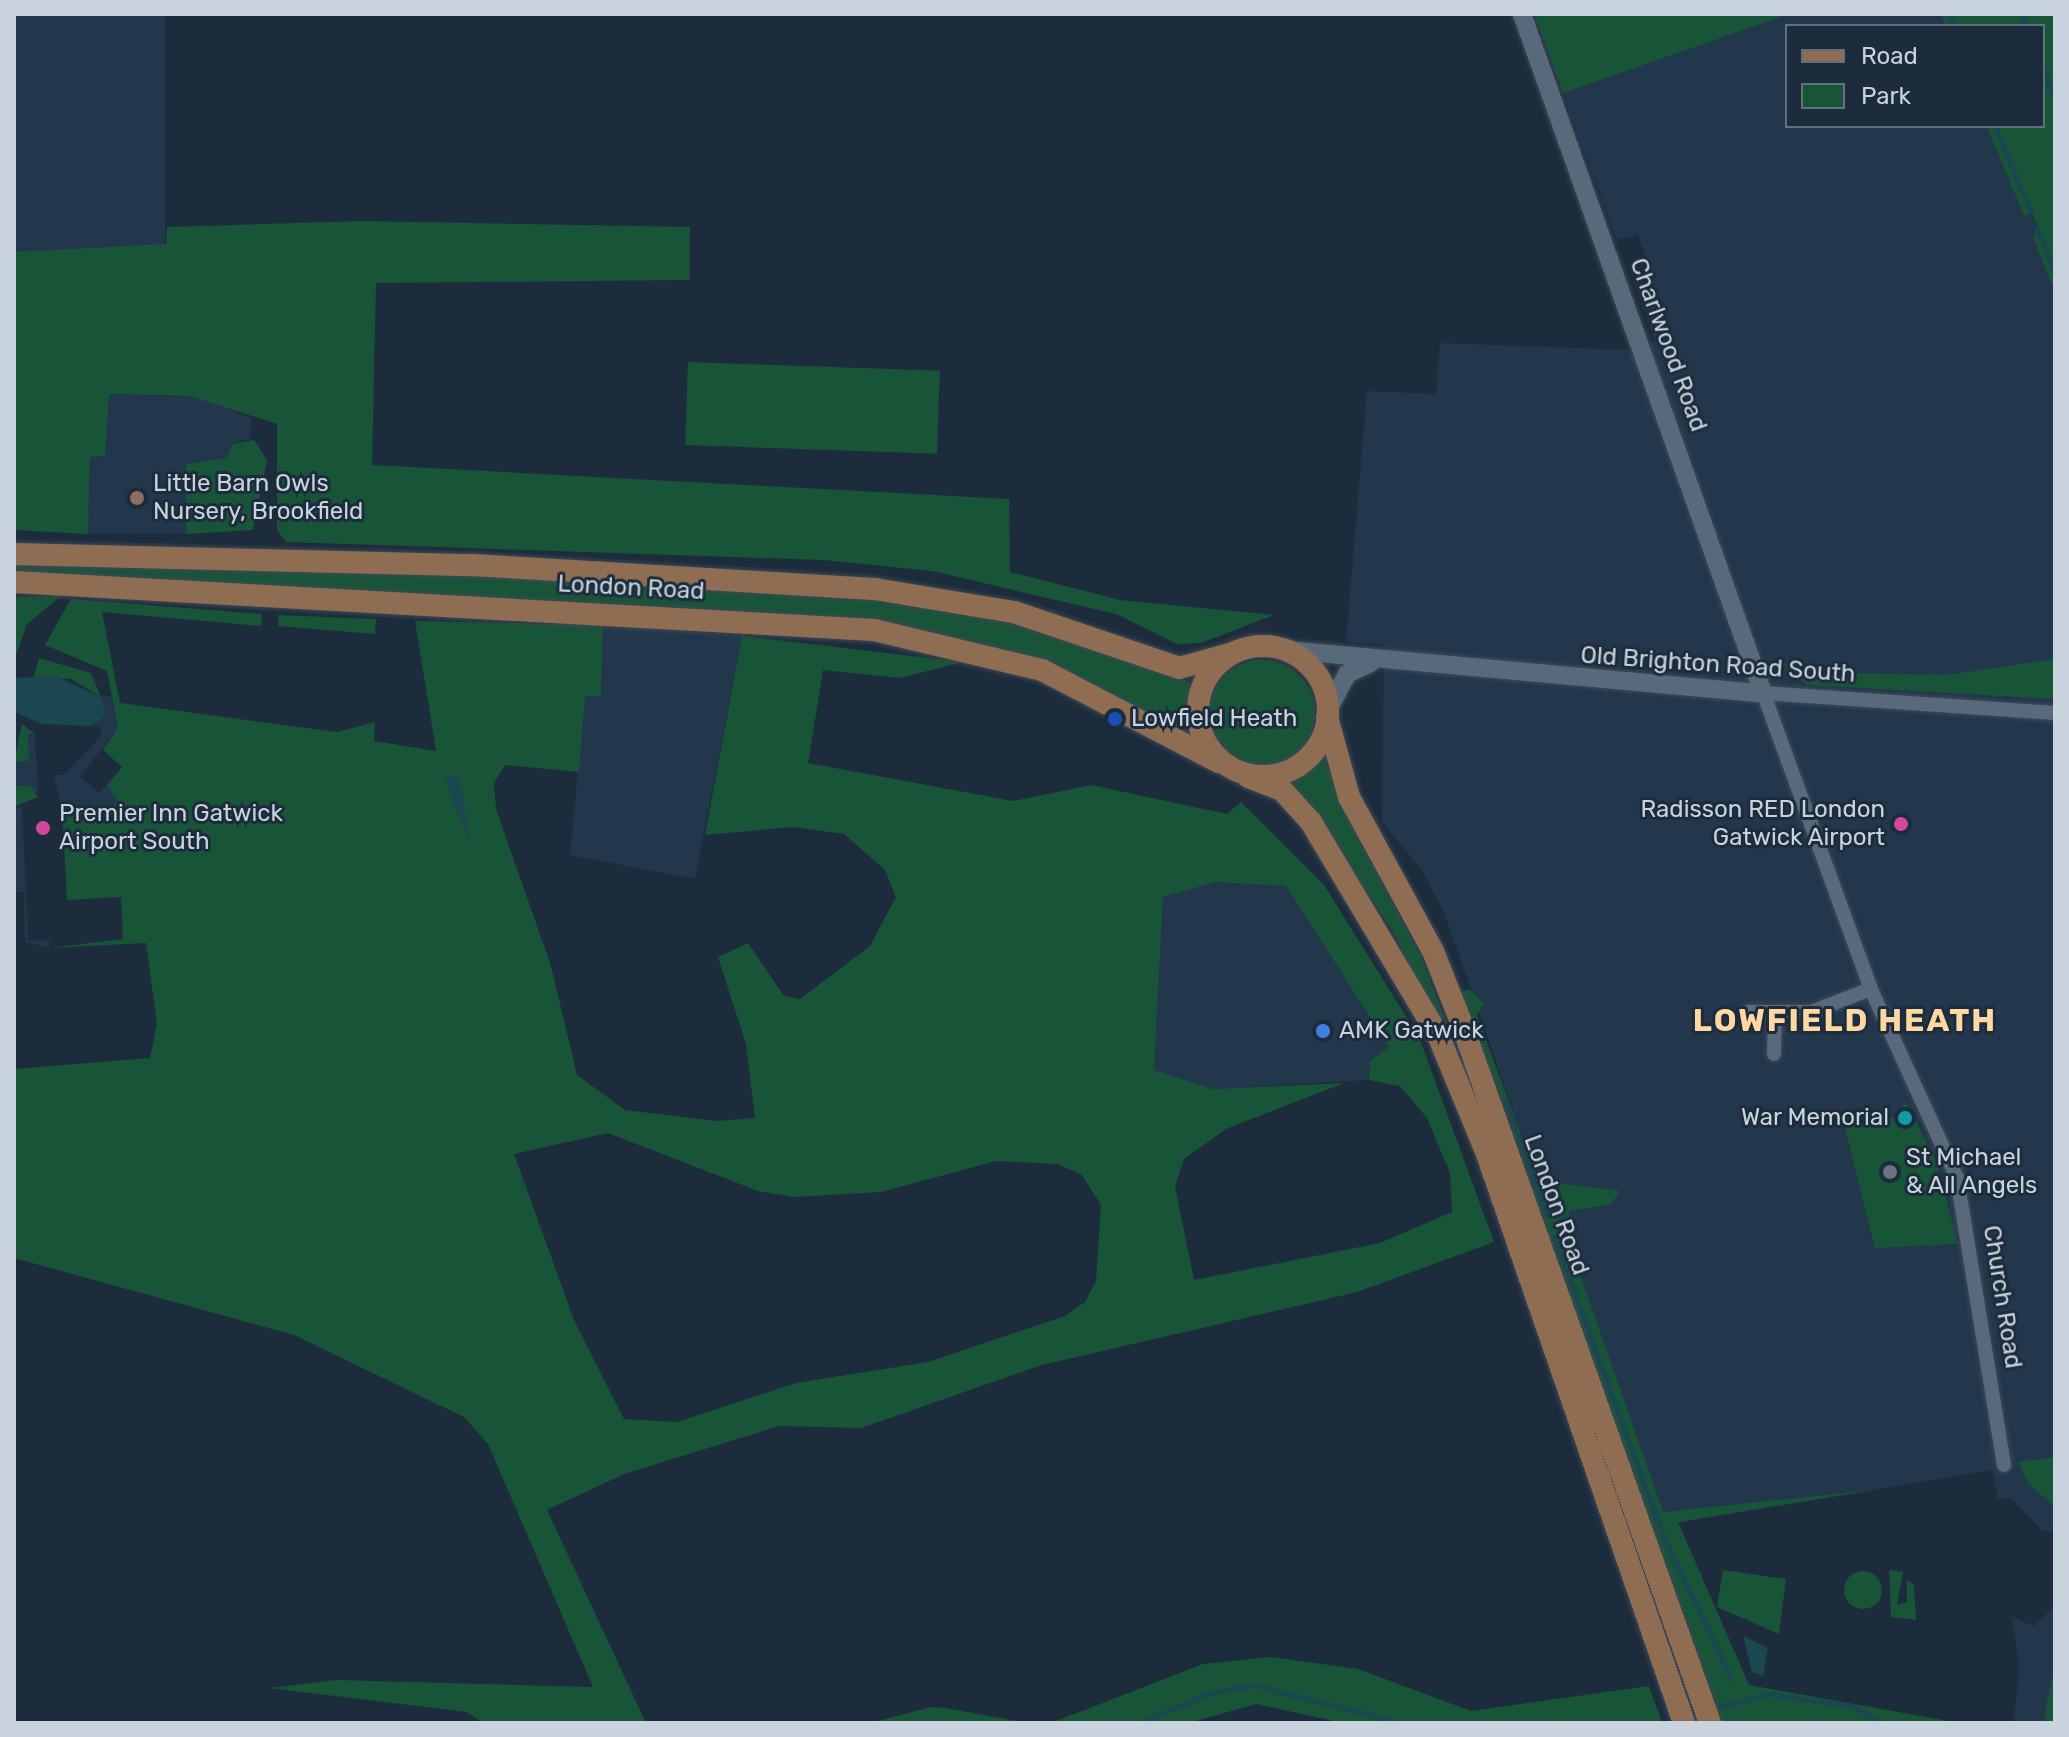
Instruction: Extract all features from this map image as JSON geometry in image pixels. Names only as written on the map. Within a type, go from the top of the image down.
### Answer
[{"type":"main road","name":"London Road","points":[[14,554],[471,565],[875,589],[1034,618],[1179,668],[1230,654]]},
{"type":"main road","name":"London Road","points":[[14,582],[874,630],[1042,670],[1219,762]]},
{"type":"main road","points":[[1254,646],[1286,650],[1316,672],[1327,715],[1300,763],[1276,776],[1248,777],[1219,762],[1199,707],[1207,682],[1230,654],[1254,646]]},
{"type":"main road","name":"London Road","points":[[1327,715],[1349,797],[1433,951],[1461,1022],[1710,1723]]},
{"type":"main road","name":"London Road","points":[[1248,777],[1282,790],[1311,822],[1438,1035],[1492,1169],[1684,1723]]},
{"type":"street","name":"Charlwood Road","points":[[1522,14],[1763,693]]},
{"type":"street","name":"Old Brighton Road South","points":[[1286,650],[1378,663],[2055,713]]},
{"type":"street","points":[[1327,715],[1347,674],[1378,663]]},
{"type":"street","name":"Church Road","points":[[1763,693],[1871,989],[1961,1194],[2004,1465]]},
{"type":"street","points":[[1748,1012],[1816,1011],[1871,989]]},
{"type":"street","points":[[1774,1054],[1775,1014]]},
{"type":"shaded area","points":[[14,14],[165,14],[165,252],[14,252]]},
{"type":"shaded area","points":[[1534,14],[1944,14],[1948,24],[1785,24],[1785,128],[1991,128],[2038,227],[2055,283],[2055,1457],[2034,1459],[2055,1458],[2055,1532],[2042,1530],[2011,1498],[1998,1499],[1992,1470],[1658,1526],[1444,912],[1421,869],[1382,822],[1384,644],[1346,642],[1367,391],[1436,394],[1440,343],[1629,350],[1655,341],[1633,280],[1650,268],[1638,235],[1617,240]]},
{"type":"shaded area","name":"Little Barn Owls Nursery, Brookfield","points":[[108,394],[203,397],[252,419],[249,440],[238,441],[227,458],[186,464],[186,534],[88,534],[90,456],[105,455]]},
{"type":"shaded area","points":[[603,625],[742,636],[695,879],[570,855],[585,695],[601,696]]},
{"type":"shaded area","points":[[55,676],[101,697],[106,716],[91,726],[42,724],[14,712],[14,678]]},
{"type":"shaded area","points":[[112,696],[118,728],[80,776],[99,793],[107,785],[120,804],[62,808],[54,775],[65,774],[101,736],[101,727],[91,726],[106,716],[101,697]]},
{"type":"shaded area","points":[[28,734],[35,734],[38,793],[14,786],[14,762],[28,761]]},
{"type":"shaded area","points":[[453,774],[460,779],[470,842],[445,781]]},
{"type":"shaded area","points":[[22,807],[28,941],[49,940],[50,948],[25,942],[24,892],[14,892],[14,808]]},
{"type":"shaded area","points":[[1216,882],[1287,886],[1389,1048],[1370,1061],[1369,1080],[1213,1089],[1154,1071],[1163,897]]},
{"type":"shaded area","points":[[2055,1606],[2055,1723],[2014,1723],[2019,1666],[2012,1617],[2034,1626]]},
{"type":"shaded area","points":[[1743,1636],[1768,1648],[1763,1676],[1752,1672]]},
{"type":"green space","points":[[1789,14],[1563,93],[1535,16]]},
{"type":"green space","points":[[1941,14],[2055,14],[2055,292],[2033,238],[2038,227],[2032,213],[2024,216],[1988,128],[2045,128],[2045,24],[1945,24]]},
{"type":"green space","points":[[363,221],[690,227],[690,280],[376,283],[372,465],[1009,499],[1010,572],[1120,600],[1274,615],[1201,643],[1177,644],[1116,614],[932,571],[824,560],[286,542],[277,530],[277,424],[190,396],[109,394],[105,456],[90,457],[88,534],[14,530],[14,252],[166,244],[167,227]]},
{"type":"green space","points":[[688,362],[940,371],[937,454],[685,445]]},
{"type":"green space","points":[[254,440],[267,460],[253,530],[186,534],[186,464],[226,458],[233,444]]},
{"type":"green space","points":[[14,565],[485,574],[877,600],[1016,623],[1191,682],[1181,729],[1032,658],[867,621],[14,573]]},
{"type":"green space","points":[[61,596],[27,624],[14,661],[14,597]]},
{"type":"green space","points":[[71,599],[262,614],[261,626],[102,612],[120,703],[337,732],[375,722],[374,741],[436,751],[415,621],[603,625],[601,696],[585,696],[579,772],[505,765],[494,783],[496,809],[551,966],[577,1075],[625,1110],[716,1121],[755,1118],[746,1044],[718,957],[748,943],[784,996],[800,999],[870,946],[896,897],[885,870],[844,834],[793,827],[705,835],[742,636],[963,662],[900,678],[823,670],[808,763],[1013,801],[1091,785],[1227,814],[1241,802],[1324,885],[1419,1037],[1494,1242],[1357,1292],[1042,1365],[861,1428],[779,1426],[624,1474],[547,1510],[646,1723],[483,1723],[467,1712],[269,1688],[337,1680],[593,1687],[488,1444],[464,1417],[294,1335],[14,1258],[14,1069],[150,1058],[157,1024],[146,943],[50,948],[123,939],[121,897],[67,900],[62,808],[120,804],[107,785],[122,767],[103,750],[118,727],[107,671],[45,645]],"holes":[[[1216,882],[1286,886],[1389,1047],[1370,1061],[1369,1080],[1400,1086],[1427,1118],[1450,1173],[1452,1212],[1380,1243],[1194,1280],[1175,1186],[1184,1159],[1226,1129],[1344,1083],[1213,1089],[1154,1070],[1163,897]],[[608,1133],[758,1191],[794,1197],[881,1192],[996,1161],[1058,1164],[1082,1175],[1101,1205],[1096,1281],[1085,1302],[1065,1316],[928,1362],[796,1383],[677,1422],[624,1419],[574,1320],[514,1154]]]},
{"type":"green space","points":[[278,615],[376,619],[375,634],[278,626]]},
{"type":"green space","points":[[39,658],[91,673],[101,697],[71,679],[34,677]]},
{"type":"green space","points":[[1775,658],[1799,672],[1947,675],[2055,659],[2055,699],[1807,685]]},
{"type":"green space","points":[[1262,660],[1282,664],[1299,676],[1311,693],[1315,713],[1311,733],[1299,750],[1282,762],[1262,766],[1242,762],[1225,750],[1213,733],[1209,713],[1213,693],[1225,676],[1242,664]]},
{"type":"green space","points":[[22,724],[35,734],[28,734],[29,761],[14,762]]},
{"type":"green space","points":[[1324,756],[1352,826],[1421,956],[1468,1081],[1392,930],[1291,784]]},
{"type":"green space","points":[[14,786],[31,786],[38,797],[14,807]]},
{"type":"green space","points":[[1469,989],[1484,1004],[1477,1015],[1527,1150],[1538,1146],[1543,1181],[1620,1191],[1611,1204],[1569,1211],[1574,1257],[1663,1512],[1874,1490],[1678,1522],[1749,1685],[1959,1723],[1722,1723],[1458,993]]},
{"type":"green space","points":[[1906,1102],[1936,1161],[1958,1244],[1875,1248],[1845,1127],[1894,1117]]},
{"type":"green space","points":[[2055,1457],[2055,1506],[2029,1485],[2018,1462]]},
{"type":"green space","points":[[1723,1570],[1786,1579],[1779,1634],[1717,1607]]},
{"type":"green space","points":[[1889,1570],[1903,1572],[1897,1605],[1907,1602],[1907,1580],[1914,1585],[1916,1620],[1891,1617]]},
{"type":"green space","points":[[1863,1571],[1877,1576],[1882,1590],[1877,1604],[1863,1609],[1849,1604],[1844,1590],[1849,1576]]},
{"type":"green space","points":[[1271,1657],[1358,1669],[1471,1711],[1649,1686],[1662,1723],[1343,1723],[1256,1704],[1189,1723],[1051,1723],[1203,1664]]},
{"type":"green space","points":[[2055,1668],[2055,1723],[2044,1723],[2047,1701]]},
{"type":"green space","points":[[931,1707],[946,1708],[1027,1723],[870,1723]]},
{"type":"waterway","points":[[1949,14],[1953,24]]},
{"type":"waterway","points":[[2021,14],[2024,24]]},
{"type":"waterway","points":[[2045,74],[2055,98]]},
{"type":"waterway","points":[[1996,128],[2030,211]]},
{"type":"waterway","points":[[2037,229],[2055,273]]},
{"type":"waterway","points":[[1505,1102],[1547,1217]]},
{"type":"waterway","points":[[1554,1237],[1664,1537],[1731,1679]]},
{"type":"waterway","points":[[1140,1723],[1209,1693],[1254,1685],[1402,1723]]},
{"type":"waterway","points":[[1718,1707],[1769,1694],[1852,1706],[1883,1723]]},
{"type":"place","name":"Little Barn Owls Nursery, Brookfield","points":[[137,498]]},
{"type":"place","name":"Lowfield Heath","points":[[1115,719]]},
{"type":"place","name":"Radisson RED London Gatwick Airport","points":[[1901,824]]},
{"type":"place","name":"Premier Inn Gatwick Airport South","points":[[43,828]]},
{"type":"place","name":"AMK Gatwick","points":[[1323,1031]]},
{"type":"place","name":"War Memorial","points":[[1905,1118]]},
{"type":"place","name":"St Michael & All Angels","points":[[1890,1172]]},
{"type":"district","name":"LOWFIELD HEATH","points":[[1845,1020]]}]
